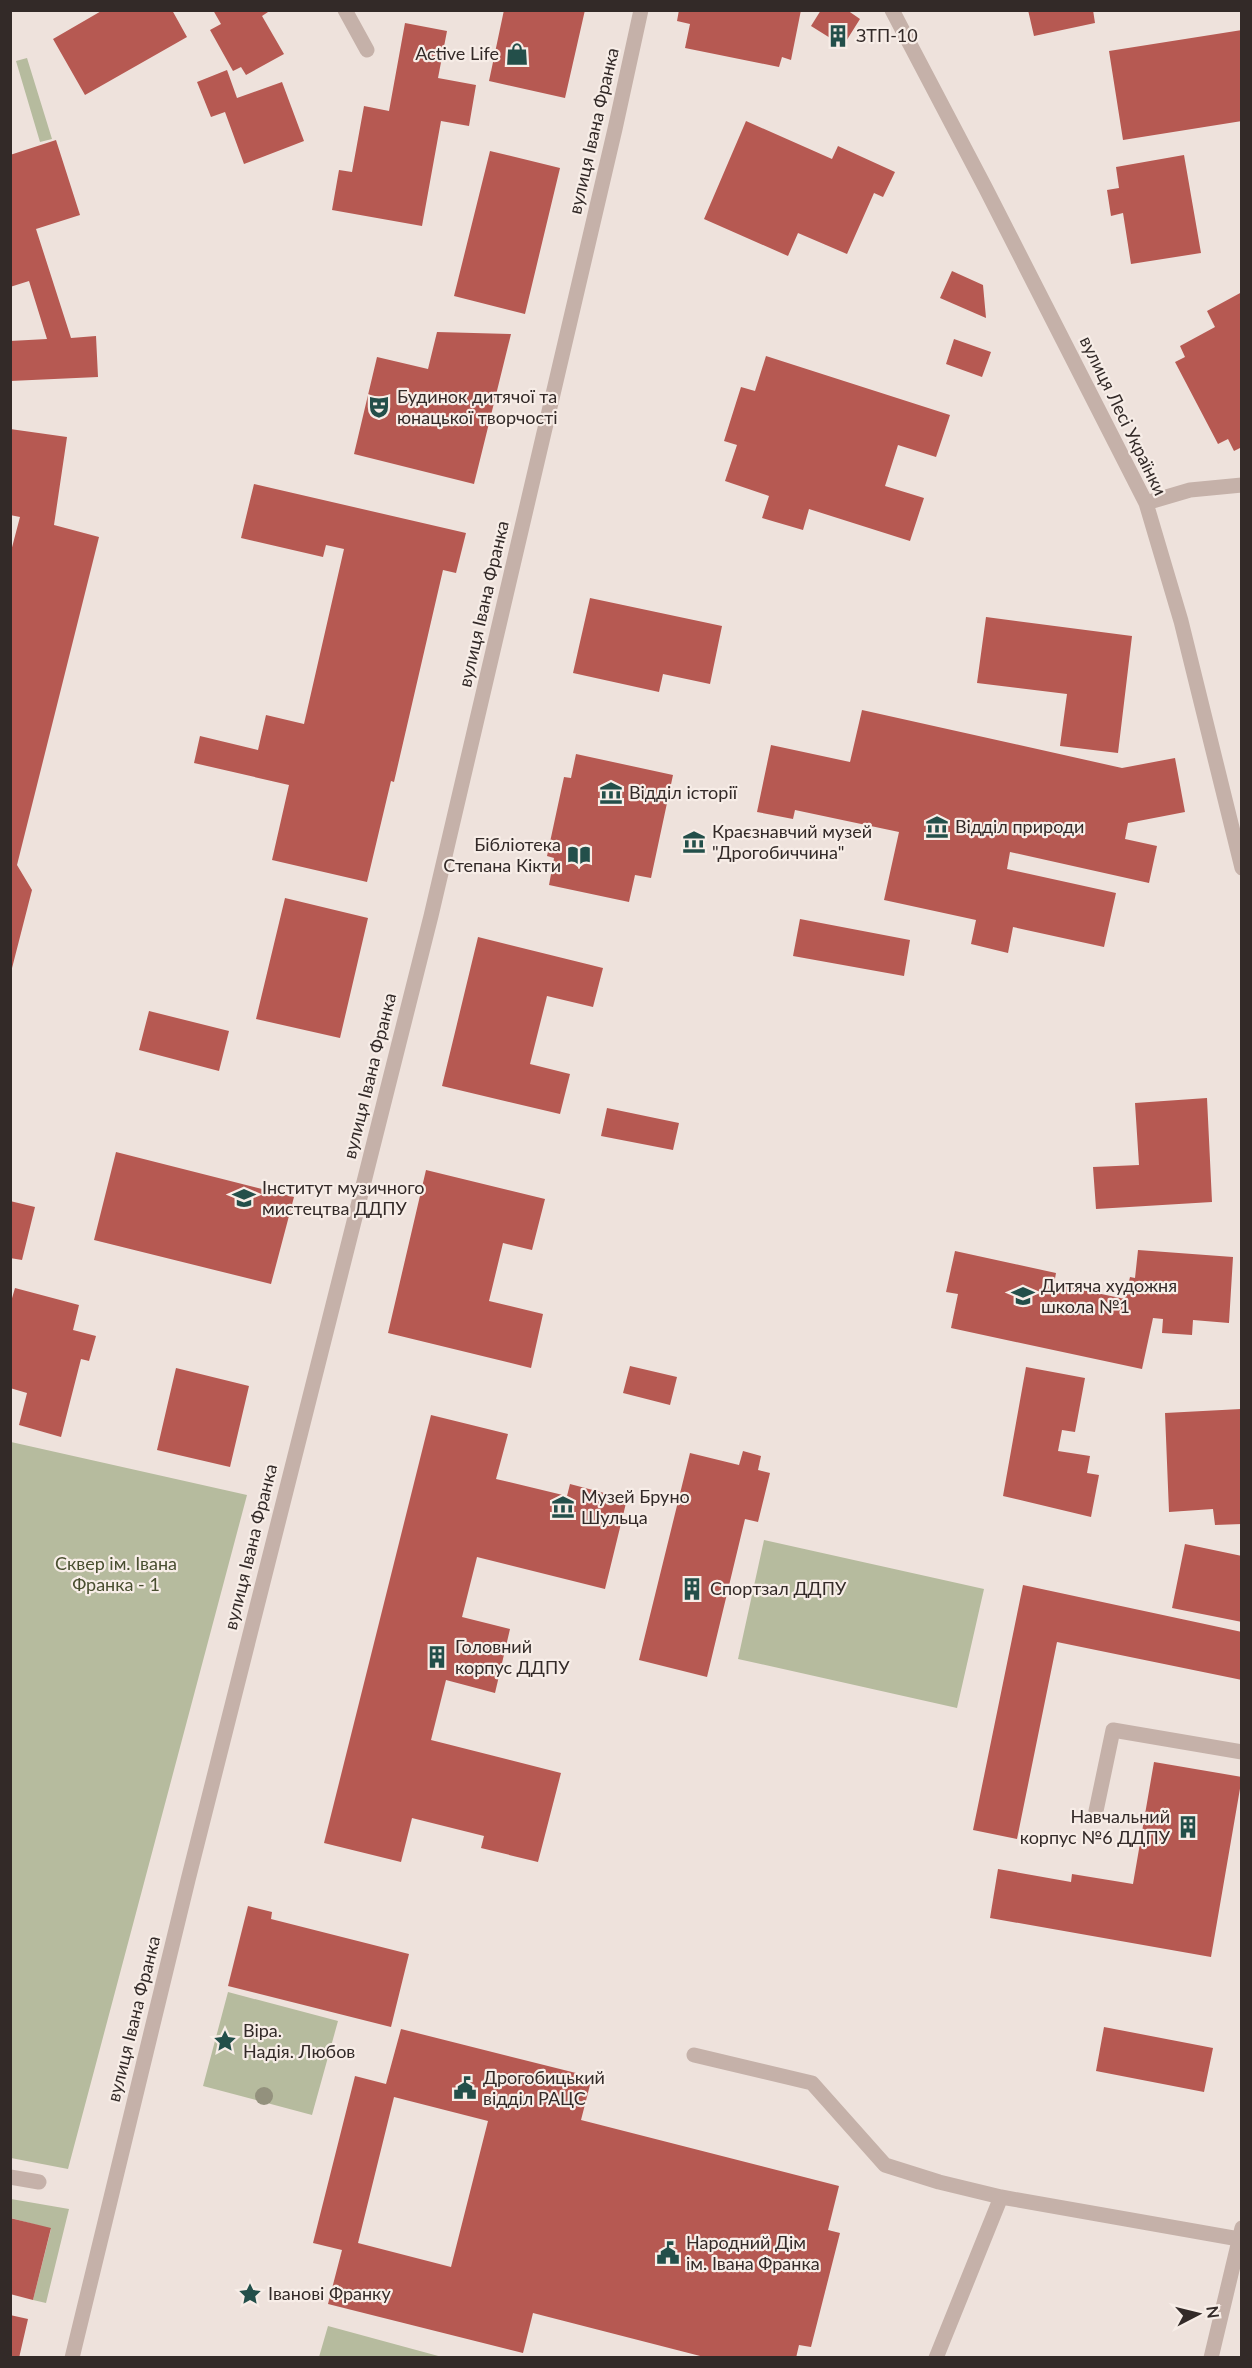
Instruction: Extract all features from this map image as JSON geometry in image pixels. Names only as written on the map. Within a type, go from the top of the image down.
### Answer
[{"type":"street","points":[[345,10],[367,50]]},
{"type":"street","name":"вулиця Івана Франка","points":[[72,2358],[188,1880],[431,916],[641,10]]},
{"type":"street","name":"вулиця Лесі Українки","points":[[892,10],[1146,503],[1182,621],[1242,868]]},
{"type":"street","points":[[1146,503],[1190,490],[1242,485]]},
{"type":"street","points":[[1096,1811],[1113,1730],[1242,1752]]},
{"type":"street","points":[[694,2055],[812,2083],[885,2165],[939,2182],[1001,2197],[1240,2234],[1211,2358]]},
{"type":"street","points":[[10,2177],[39,2182]]},
{"type":"street","points":[[936,2358],[1001,2197]]},
{"type":"green space","points":[[27,58],[52,139],[40,142],[16,61]]},
{"type":"green space","name":"Сквер ім. Івана Франка - 1","points":[[11,1442],[247,1495],[68,2169],[11,2158]]},
{"type":"green space","points":[[764,1540],[984,1589],[957,1708],[738,1659]]},
{"type":"green space","points":[[228,1992],[338,2021],[312,2115],[203,2086]]},
{"type":"green space","points":[[11,2199],[69,2209],[46,2303],[33,2300],[51,2229],[11,2218]]},
{"type":"green space","points":[[328,2326],[442,2357],[319,2357]]},
{"type":"building","points":[[103,10],[172,10],[187,37],[85,95],[53,39]]},
{"type":"building","points":[[213,10],[271,10],[262,16],[284,54],[246,75],[241,67],[233,71],[210,30],[221,24]]},
{"type":"building","points":[[504,10],[585,10],[565,98],[489,81]]},
{"type":"building","points":[[679,10],[801,10],[791,60],[782,57],[779,67],[685,48],[690,24],[677,21]]},
{"type":"building","name":"ЗТП-10","points":[[821,10],[847,10],[860,19],[843,46],[811,26]]},
{"type":"building","points":[[1028,10],[1093,10],[1095,23],[1034,36]]},
{"type":"building","points":[[405,23],[447,31],[438,78],[476,85],[469,126],[441,121],[422,226],[332,210],[339,170],[352,172],[364,106],[389,111]]},
{"type":"building","points":[[1242,30],[1242,121],[1123,140],[1109,51]]},
{"type":"building","points":[[227,70],[237,98],[282,82],[304,141],[244,164],[225,112],[211,117],[197,82]]},
{"type":"building","points":[[746,121],[832,159],[838,146],[895,172],[883,197],[874,193],[847,254],[798,233],[788,256],[704,219]]},
{"type":"building","points":[[56,140],[80,215],[36,229],[71,338],[96,336],[98,377],[10,381],[10,341],[47,339],[29,281],[10,287],[10,155]]},
{"type":"building","points":[[490,151],[560,168],[525,314],[454,296]]},
{"type":"building","points":[[1184,155],[1201,253],[1131,264],[1123,213],[1111,216],[1107,190],[1119,188],[1116,167]]},
{"type":"building","points":[[952,271],[983,285],[986,318],[940,298]]},
{"type":"building","points":[[1242,292],[1242,447],[1234,451],[1228,439],[1218,444],[1175,362],[1185,357],[1180,346],[1215,327],[1207,311]]},
{"type":"building","points":[[437,332],[511,334],[474,484],[354,454],[377,357],[428,369]]},
{"type":"building","points":[[954,339],[991,352],[982,377],[946,364]]},
{"type":"building","points":[[766,356],[950,415],[936,457],[898,445],[885,486],[924,498],[910,541],[809,509],[803,530],[762,518],[769,496],[725,481],[737,445],[724,441],[741,387],[755,391]]},
{"type":"building","points":[[10,429],[67,437],[54,525],[99,537],[17,865],[32,890],[11,972],[10,555],[20,517],[10,515]]},
{"type":"building","points":[[254,484],[466,533],[456,573],[443,570],[394,782],[391,781],[367,882],[272,860],[289,785],[194,763],[200,736],[258,750],[266,715],[304,724],[344,549],[326,545],[323,557],[241,538]]},
{"type":"building","points":[[590,598],[722,626],[710,684],[663,674],[659,692],[573,673]]},
{"type":"building","points":[[986,617],[1132,636],[1118,753],[1060,746],[1067,694],[977,683]]},
{"type":"building","points":[[862,710],[1122,768],[1175,758],[1185,812],[1128,823],[1125,839],[1157,846],[1149,883],[1010,852],[1007,869],[1116,893],[1104,947],[1013,927],[1008,953],[971,944],[976,920],[884,900],[899,832],[795,810],[793,819],[757,812],[771,745],[850,762]]},
{"type":"building","points":[[576,754],[673,775],[651,878],[635,875],[629,902],[549,885],[554,858],[547,856],[564,777],[571,778]]},
{"type":"building","points":[[285,898],[368,918],[340,1038],[256,1019]]},
{"type":"building","points":[[800,919],[910,940],[904,976],[793,956]]},
{"type":"building","points":[[478,937],[603,968],[593,1007],[547,996],[530,1064],[570,1074],[560,1114],[442,1086]]},
{"type":"building","points":[[149,1011],[229,1031],[219,1071],[139,1050]]},
{"type":"building","points":[[1207,1098],[1212,1202],[1096,1209],[1093,1167],[1139,1165],[1135,1103]]},
{"type":"building","points":[[607,1108],[679,1123],[673,1150],[601,1136]]},
{"type":"building","points":[[116,1152],[294,1197],[271,1284],[94,1240]]},
{"type":"building","points":[[426,1170],[545,1199],[532,1250],[503,1243],[489,1301],[543,1314],[531,1368],[388,1333]]},
{"type":"building","points":[[10,1201],[35,1207],[22,1260],[10,1258]]},
{"type":"building","name":"Дитяча художня школа №1","points":[[1138,1250],[1233,1257],[1229,1323],[1193,1320],[1192,1335],[1162,1333],[1163,1319],[1153,1318],[1142,1369],[951,1328],[958,1294],[946,1292],[955,1251],[1056,1273],[1054,1284],[1125,1299],[1130,1277],[1135,1278]]},
{"type":"building","points":[[15,1288],[79,1305],[73,1330],[96,1336],[89,1361],[81,1359],[61,1437],[19,1425],[27,1393],[10,1388],[10,1305]]},
{"type":"building","points":[[630,1366],[677,1377],[670,1405],[623,1393]]},
{"type":"building","points":[[1026,1367],[1085,1378],[1075,1432],[1062,1430],[1058,1451],[1090,1456],[1087,1473],[1099,1475],[1091,1517],[1003,1496]]},
{"type":"building","points":[[176,1368],[249,1386],[230,1467],[157,1450]]},
{"type":"building","points":[[1241,1409],[1242,1524],[1215,1525],[1213,1509],[1169,1512],[1165,1413]]},
{"type":"building","name":"Головний корпус ДДПУ","points":[[431,1415],[508,1434],[496,1479],[567,1496],[570,1484],[627,1499],[605,1589],[477,1557],[462,1617],[510,1629],[495,1693],[446,1680],[431,1740],[561,1773],[538,1862],[481,1848],[484,1836],[412,1818],[401,1862],[324,1843]]},
{"type":"building","name":"Спортзал ДДПУ","points":[[743,1451],[761,1456],[758,1470],[770,1473],[758,1522],[745,1519],[707,1677],[639,1660],[690,1453],[739,1465]]},
{"type":"building","points":[[1185,1544],[1242,1556],[1242,1622],[1172,1608]]},
{"type":"building","points":[[1023,1585],[1242,1632],[1242,1680],[1057,1642],[1017,1839],[973,1830]]},
{"type":"building","name":"Навчальний корпус №6 ДДПУ","points":[[1154,1762],[1242,1777],[1211,1957],[990,1918],[998,1869],[1071,1882],[1072,1874],[1133,1884]]},
{"type":"building","points":[[248,1906],[272,1912],[271,1919],[409,1954],[391,2027],[228,1986]]},
{"type":"building","points":[[1104,2027],[1213,2048],[1204,2092],[1096,2071]]},
{"type":"building","points":[[401,2029],[592,2077],[581,2120],[839,2186],[828,2230],[840,2233],[811,2347],[799,2345],[796,2358],[708,2358],[533,2313],[523,2353],[328,2304],[342,2250],[313,2243],[355,2076],[386,2084]],"holes":[[[394,2097],[488,2121],[451,2267],[358,2243]]]},
{"type":"building","points":[[10,2218],[51,2228],[33,2300],[10,2294]]},
{"type":"building","points":[[10,2315],[28,2319],[19,2358],[10,2358]]},
{"type":"place","name":"ЗТП-10","points":[[838,36]]},
{"type":"place","name":"Active Life","points":[[517,54]]},
{"type":"place","name":"Будинок дитячої та юнацької творчості","points":[[379,407]]},
{"type":"place","name":"Відділ історії","points":[[611,793]]},
{"type":"place","name":"Відділ природи","points":[[937,827]]},
{"type":"place","name":"Краєзнавчий музей \"Дрогобиччина\"","points":[[694,842]]},
{"type":"place","name":"Бібліотека Степана Кікти","points":[[579,855]]},
{"type":"place","name":"Інститут музичного мистецтва ДДПУ","points":[[244,1198]]},
{"type":"place","name":"Дитяча художня школа №1","points":[[1023,1296]]},
{"type":"place","name":"Музей Бруно Шульца","points":[[563,1507]]},
{"type":"place","name":"Спортзал ДДПУ","points":[[692,1589]]},
{"type":"place","name":"Головний корпус ДДПУ","points":[[437,1657]]},
{"type":"place","name":"Навчальний корпус №6 ДДПУ","points":[[1188,1827]]},
{"type":"place","name":"Віра. Надія. Любов","points":[[225,2041]]},
{"type":"place","name":"Дрогобицький відділ РАЦС","points":[[465,2088]]},
{"type":"place","name":"Народний Дім ім. Івана Франка","points":[[668,2253]]},
{"type":"place","name":"Іванові Франку","points":[[250,2294]]}]
